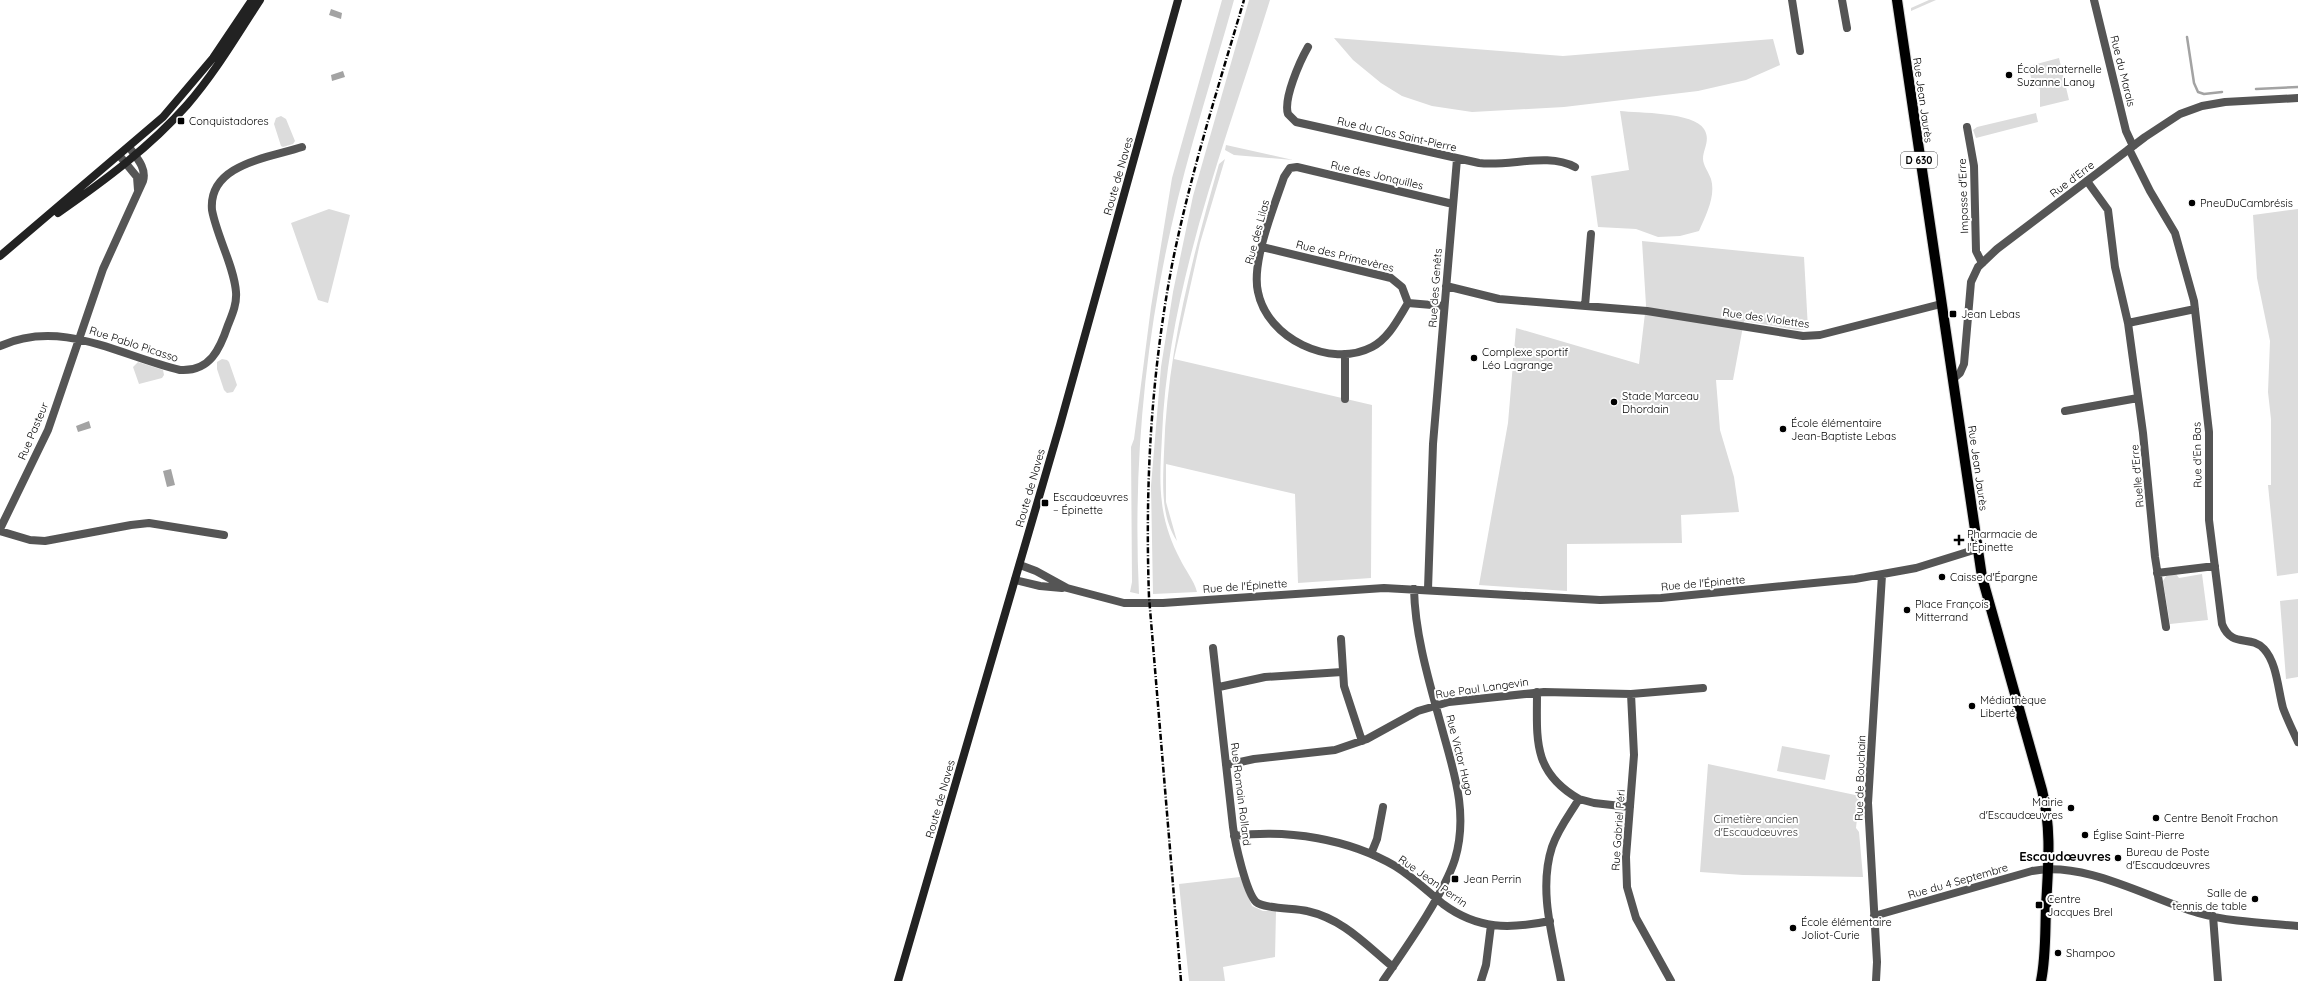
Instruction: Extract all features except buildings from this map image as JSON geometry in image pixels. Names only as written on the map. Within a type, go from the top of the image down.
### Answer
[{"type":"main road","points":[[28,233],[135,155],[188,104],[236,30],[252,0]]},
{"type":"main road","points":[[0,256],[156,124],[181,98],[260,0]]},
{"type":"main road","name":"Route de Naves","points":[[898,981],[1020,565],[1178,0]]},
{"type":"main road","name":"Rue Jean Jaurès","points":[[1897,0],[1977,549],[1985,593],[2044,800],[2050,841],[2044,956],[2041,981]]},
{"type":"street","points":[[1792,0],[1800,51]]},
{"type":"street","points":[[1842,0],[1847,28]]},
{"type":"street","name":"Rue du Marais","points":[[2094,0],[2131,148]]},
{"type":"street","name":"Rue du Clos Saint-Pierre","points":[[1308,47],[1296,68],[1287,107],[1288,114],[1292,120],[1457,159],[1491,165],[1554,160],[1564,162],[1575,167]]},
{"type":"street","name":"Rue d'Erre","points":[[1953,379],[1964,364],[1969,289],[1973,277],[1982,263],[2087,181],[2173,118],[2202,106],[2225,102],[2298,98]]},
{"type":"street","name":"Impasse d'Erre","points":[[1968,127],[1975,171],[1976,250],[1982,263]]},
{"type":"street","name":"Rue Pasteur","points":[[0,530],[48,430],[108,255],[138,190],[144,173],[129,147]]},
{"type":"street","name":"Rue Pablo Picasso","points":[[80,338],[180,370],[195,369],[209,361],[222,344],[236,298],[234,282],[213,217],[212,199],[215,190],[223,178],[233,170],[302,147]]},
{"type":"street","name":"Rue d'En Bas","points":[[2131,148],[2150,191],[2175,233],[2195,309],[2209,432],[2209,512],[2223,628],[2232,638],[2258,644],[2267,653],[2284,709],[2298,742]]},
{"type":"street","points":[[119,155],[137,177],[138,190]]},
{"type":"street","name":"Rue des Genêts","points":[[1428,589],[1434,444],[1457,159]]},
{"type":"street","name":"Rue des Jonquilles","points":[[1297,167],[1453,204]]},
{"type":"street","name":"Rue des Lilas","points":[[1297,167],[1290,168],[1284,177],[1262,247],[1256,281],[1260,300],[1269,319],[1277,328],[1300,343],[1319,350],[1345,354],[1367,349],[1382,340],[1408,303]]},
{"type":"street","name":"Ruelle d'Erre","points":[[2087,181],[2108,210],[2115,267],[2128,323],[2144,434],[2157,574],[2166,627]]},
{"type":"street","points":[[1585,306],[1591,234]]},
{"type":"street","name":"Rue des Primevères","points":[[1262,247],[1391,278],[1402,287],[1408,303]]},
{"type":"street","name":"Rue des Violettes","points":[[1446,286],[1499,299],[1654,312],[1809,336],[1941,304]]},
{"type":"street","points":[[1408,303],[1444,306]]},
{"type":"street","points":[[2128,323],[2195,309]]},
{"type":"street","points":[[0,346],[38,336],[80,338]]},
{"type":"street","points":[[1345,354],[1346,399]]},
{"type":"street","points":[[2065,411],[2138,398]]},
{"type":"street","points":[[0,530],[30,540],[45,541],[149,523],[224,535]]},
{"type":"street","name":"Rue de l'Épinette","points":[[1015,580],[1040,586],[1067,588],[1114,601],[1135,604],[1374,588],[1428,589],[1574,599],[1643,599],[1882,575],[1942,561],[1977,549]]},
{"type":"street","name":"Rue de l'Épinette","points":[[1020,565],[1036,570],[1067,588]]},
{"type":"street","points":[[2157,574],[2215,566]]},
{"type":"street","name":"Rue de Bouchain","points":[[1876,981],[1877,962],[1868,803],[1882,575]]},
{"type":"street","name":"Rue Victor Hugo","points":[[1383,981],[1436,897],[1455,859],[1462,819],[1456,781],[1435,705],[1423,653],[1414,589]]},
{"type":"street","points":[[1341,639],[1342,672],[1347,700],[1362,741]]},
{"type":"street","name":"Rue Romain Rolland","points":[[1213,648],[1219,687],[1234,836],[1251,894],[1255,901],[1265,906],[1290,908],[1326,917],[1360,937],[1393,967]]},
{"type":"street","points":[[1219,687],[1265,677],[1342,672]]},
{"type":"street","name":"Rue Paul Langevin","points":[[1226,765],[1254,759],[1327,752],[1362,741],[1412,714],[1435,705],[1537,692],[1631,694],[1703,688]]},
{"type":"street","points":[[1537,692],[1537,739],[1541,759],[1556,782],[1579,799],[1594,803],[1630,807]]},
{"type":"street","name":"Rue Gabriel Péri","points":[[1631,694],[1634,756],[1626,864],[1628,896],[1636,918],[1671,981]]},
{"type":"street","points":[[1561,981],[1550,921],[1546,886],[1548,862],[1555,840],[1579,799]]},
{"type":"street","points":[[1371,854],[1377,839],[1383,807]]},
{"type":"street","name":"Rue Jean Perrin","points":[[1234,836],[1277,833],[1348,846],[1371,854],[1403,871],[1461,915],[1491,925],[1518,927],[1550,921]]},
{"type":"street","name":"Rue du 4 Septembre","points":[[1874,916],[2032,871],[2049,868],[2066,870],[2100,878],[2214,916],[2298,926]]},
{"type":"street","points":[[2214,916],[2218,981]]},
{"type":"street","points":[[1481,981],[1486,965],[1491,925]]},
{"type":"green space","points":[[1222,0],[1234,0],[1193,142],[1171,228],[1147,364],[1139,456],[1139,594],[1130,592],[1132,582],[1131,447],[1134,439],[1151,307],[1172,178]]},
{"type":"green space","points":[[1249,0],[1270,0],[1218,161],[1187,269],[1175,324],[1167,380],[1162,436],[1160,470],[1161,495],[1166,525],[1174,546],[1194,583],[1197,592],[1153,594],[1151,486],[1161,367],[1173,292],[1193,196]]},
{"type":"green space","points":[[1929,0],[1936,0],[1911,11],[1911,8]]},
{"type":"green space","points":[[1334,38],[1563,56],[1773,39],[1780,65],[1746,80],[1698,91],[1564,107],[1472,112],[1432,106],[1402,96],[1381,83],[1353,60]]},
{"type":"green space","points":[[2059,58],[2069,100],[2040,107],[2040,89],[2032,84],[2029,66]]},
{"type":"green space","points":[[1620,111],[1678,116],[1698,123],[1704,129],[1707,141],[1703,161],[1711,179],[1712,192],[1710,205],[1699,231],[1680,236],[1658,237],[1636,229],[1598,227],[1591,176],[1629,170]]},
{"type":"green space","points":[[2036,113],[2038,122],[1976,138],[1973,130],[1977,127]]},
{"type":"green space","points":[[281,116],[286,119],[295,141],[293,144],[283,147],[281,146],[274,124],[276,118]]},
{"type":"green space","points":[[1226,145],[1293,160],[1234,155],[1225,150]]},
{"type":"green space","points":[[1225,159],[1200,243],[1174,359],[1372,405],[1371,578],[1298,583],[1295,494],[1166,464],[1166,502],[1177,541],[1168,520],[1165,509],[1163,475],[1166,415],[1170,379],[1182,306],[1199,235],[1219,164]]},
{"type":"green space","points":[[329,209],[350,215],[328,303],[318,300],[291,223]]},
{"type":"green space","points":[[2298,209],[2298,573],[2277,576],[2268,485],[2271,485],[2271,419],[2268,392],[2270,341],[2257,278],[2253,215]]},
{"type":"green space","name":"Stade Marceau Dhordain","points":[[1642,241],[1804,257],[1808,329],[1797,330],[1744,321],[1733,380],[1716,380],[1720,430],[1734,477],[1739,512],[1681,515],[1682,543],[1567,544],[1567,591],[1479,585],[1508,423],[1516,328],[1639,364],[1646,305]]},
{"type":"green space","points":[[222,359],[229,362],[237,385],[233,392],[227,393],[224,390],[217,369],[217,362]]},
{"type":"green space","points":[[138,362],[163,370],[164,375],[162,378],[139,384],[133,367]]},
{"type":"green space","points":[[2176,574],[2179,578],[2202,574],[2208,620],[2170,624],[2163,581],[2166,576]]},
{"type":"green space","points":[[2298,599],[2298,677],[2286,679],[2280,601]]},
{"type":"green space","points":[[1782,746],[1830,755],[1825,780],[1777,771]]},
{"type":"green space","name":"Cimetière ancien d'Escaudœuvres","points":[[1708,764],[1860,796],[1856,828],[1859,832],[1863,877],[1743,875],[1700,872]]},
{"type":"green space","points":[[1240,877],[1252,906],[1263,911],[1276,911],[1275,957],[1223,967],[1225,981],[1189,981],[1179,884]]},
{"type":"shaded area","points":[[331,9],[342,13],[341,19],[329,15]]},
{"type":"shaded area","points":[[343,71],[345,77],[332,81],[331,75]]},
{"type":"shaded area","points":[[89,421],[91,428],[78,432],[76,426]]},
{"type":"shaded area","points":[[171,469],[175,485],[167,487],[163,471]]},
{"type":"waterway","points":[[2187,37],[2194,83],[2198,92],[2204,94],[2222,92]]},
{"type":"waterway","points":[[2256,89],[2298,87]]},
{"type":"railway","points":[[1181,981],[1149,597],[1148,513],[1151,430],[1159,348],[1179,231],[1205,132],[1244,0]]},
{"type":"place","name":"École maternelle Suzanne Lanoy","points":[[2009,75]]},
{"type":"place","name":"Conquistadores","points":[[181,121]]},
{"type":"place","name":"PneuDuCambrésis","points":[[2192,203]]},
{"type":"place","name":"Jean Lebas","points":[[1953,314]]},
{"type":"place","name":"Complexe sportif Léo Lagrange","points":[[1474,358]]},
{"type":"place","name":"Stade Marceau Dhordain","points":[[1614,402]]},
{"type":"place","name":"École élémentaire Jean-Baptiste Lebas","points":[[1783,429]]},
{"type":"place","name":"Escaudœuvres – Épinette","points":[[1045,503]]},
{"type":"place","name":"Pharmacie de l'Épinette","points":[[1959,540]]},
{"type":"place","name":"Caisse d'Épargne","points":[[1942,577]]},
{"type":"place","name":"Place François Mitterrand","points":[[1907,610]]},
{"type":"place","name":"Médiathèque Liberté","points":[[1972,706]]},
{"type":"place","name":"Mairie d'Escaudœuvres","points":[[2071,808]]},
{"type":"place","name":"Centre Benoît Frachon","points":[[2156,818]]},
{"type":"place","name":"Église Saint-Pierre","points":[[2085,835]]},
{"type":"place","name":"Bureau de Poste d'Escaudœuvres","points":[[2118,858]]},
{"type":"place","name":"Jean Perrin","points":[[1455,879]]},
{"type":"place","name":"Salle de tennis de table","points":[[2255,899]]},
{"type":"place","name":"Centre Jacques Brel","points":[[2039,905]]},
{"type":"place","name":"École élémentaire Joliot-Curie","points":[[1793,928]]},
{"type":"place","name":"Shampoo","points":[[2058,953]]},
{"type":"district","name":"Escaudœuvres","points":[[2065,856]]}]
